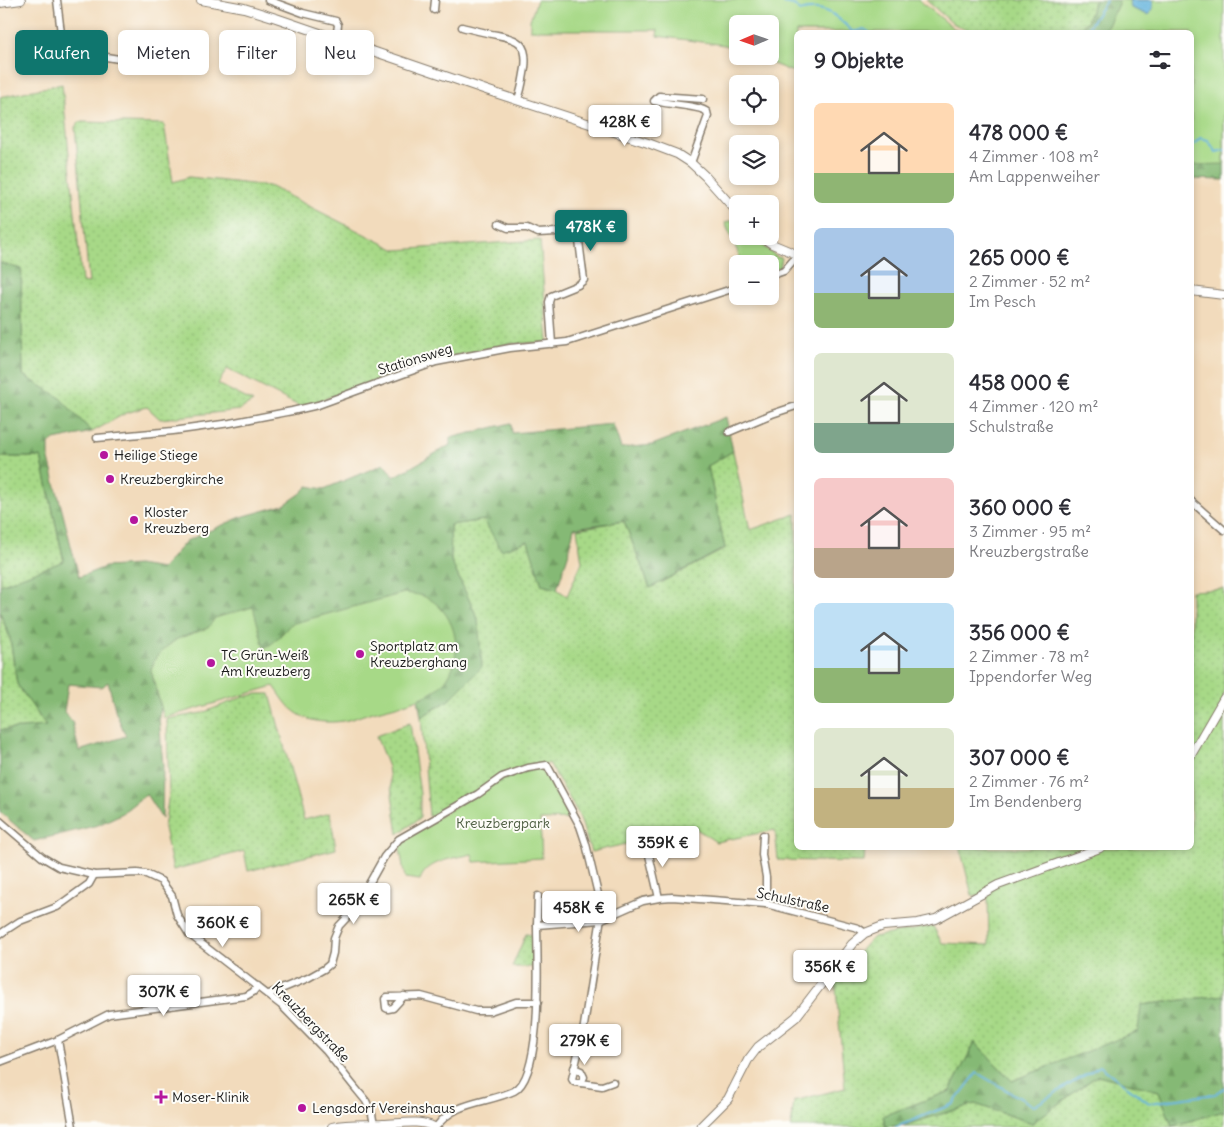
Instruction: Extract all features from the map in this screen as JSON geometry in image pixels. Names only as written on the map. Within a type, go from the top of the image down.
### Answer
[{"type":"street","points":[[0,3],[21,0]]},
{"type":"street","points":[[57,0],[63,50],[118,59]]},
{"type":"street","points":[[200,0],[244,8],[311,30]]},
{"type":"street","points":[[268,0],[303,13],[336,21],[337,30]]},
{"type":"street","points":[[434,10],[435,0]]},
{"type":"street","points":[[462,27],[511,38],[520,43],[525,53],[524,74],[518,99]]},
{"type":"street","points":[[374,51],[664,148],[691,163],[729,203]]},
{"type":"street","points":[[691,163],[708,116],[707,112],[702,108],[654,102],[659,96],[703,99]]},
{"type":"street","points":[[499,224],[508,228],[527,228],[538,233],[575,231],[578,233],[584,280],[578,285],[551,296],[549,302],[552,344]]},
{"type":"street","points":[[774,245],[794,255]]},
{"type":"street","points":[[779,273],[784,271],[794,258]]},
{"type":"street","name":"Stationsweg","points":[[97,438],[173,431],[230,423],[292,411],[318,404],[436,362],[510,348],[567,342],[729,290]]},
{"type":"street","points":[[1194,291],[1224,294]]},
{"type":"street","points":[[729,432],[794,407]]},
{"type":"street","points":[[1194,505],[1224,530]]},
{"type":"street","points":[[1194,750],[1224,698]]},
{"type":"street","points":[[269,994],[308,978],[327,967],[332,960],[336,931],[355,909],[387,852],[399,839],[478,794],[502,778],[528,768],[547,765],[576,818],[583,835],[602,912],[583,1032],[572,1079],[574,1082],[602,1086],[613,1082]]},
{"type":"street","name":"Kreuzbergstraße","points":[[0,821],[32,849],[59,866],[94,875],[137,873],[146,874],[161,880],[172,896],[177,915],[189,934],[269,994],[326,1051],[352,1084],[379,1125]]},
{"type":"street","points":[[763,835],[762,855],[766,877],[766,904]]},
{"type":"street","points":[[646,842],[659,898]]},
{"type":"street","points":[[700,1127],[723,1105],[731,1094],[748,1060],[758,1047],[796,1017],[852,944],[865,933],[883,926],[918,923],[936,919],[998,885],[1094,850]]},
{"type":"street","points":[[0,934],[20,921],[57,907],[88,884],[94,875]]},
{"type":"street","points":[[332,1127],[356,1124],[414,1123],[435,1127],[453,1110],[498,1096],[519,1087],[523,1082],[534,1043],[538,1002],[538,896]]},
{"type":"street","name":"Schulstraße","points":[[537,925],[600,920],[643,901],[672,897],[766,904],[858,928],[865,933]]},
{"type":"street","points":[[0,1062],[58,1040],[109,1014],[246,996],[254,992],[258,986]]},
{"type":"street","points":[[404,996],[421,996],[458,1008],[476,1011],[490,1011],[516,1002],[538,1002]]},
{"type":"street","points":[[58,1040],[73,1127]]},
{"type":"green space","points":[[537,0],[919,0],[956,30],[794,30],[794,72],[776,65],[779,65],[779,15],[729,15],[729,47],[657,36],[658,30],[530,30],[530,20]]},
{"type":"green space","points":[[926,0],[1095,0],[1087,22],[1076,30],[966,30],[951,22]]},
{"type":"green space","points":[[1095,0],[1120,0],[1106,30],[1076,30],[1087,22]]},
{"type":"green space","points":[[1120,0],[1224,0],[1224,164],[1194,165],[1194,30],[1106,30]]},
{"type":"green space","points":[[62,84],[82,282],[89,283],[75,127],[79,122],[164,124],[173,182],[189,177],[269,186],[396,250],[540,240],[548,342],[507,344],[436,360],[301,407],[227,369],[218,384],[253,402],[239,410],[160,419],[147,407],[126,413],[92,432],[59,398],[23,375],[21,270],[0,263],[0,97]]},
{"type":"green space","points":[[1194,101],[1224,104],[1224,180],[1194,179]]},
{"type":"green space","points":[[729,221],[729,232],[725,223]]},
{"type":"green space","points":[[735,245],[762,245],[775,255],[739,255]]},
{"type":"green space","points":[[779,257],[782,258],[779,267]]},
{"type":"green space","points":[[0,263],[21,269],[23,375],[59,397],[92,432],[54,440],[49,444],[49,459],[79,577],[105,567],[138,565],[162,569],[186,541],[241,517],[284,505],[308,486],[324,489],[384,464],[394,477],[450,445],[450,438],[511,423],[512,433],[613,424],[621,448],[652,445],[726,417],[733,451],[708,466],[725,548],[650,588],[624,521],[574,528],[557,589],[542,585],[528,541],[501,550],[484,520],[450,525],[451,561],[478,619],[482,667],[448,701],[421,717],[418,699],[436,689],[447,617],[441,608],[424,597],[404,593],[291,624],[280,635],[275,644],[263,648],[208,628],[177,639],[156,657],[151,670],[161,708],[159,717],[163,766],[162,819],[146,794],[121,814],[98,825],[34,841],[0,812],[0,730],[46,726],[17,684],[10,638],[0,612],[0,585],[64,561],[41,457],[0,457]],"holes":[[[108,682],[116,713],[126,736],[79,751],[72,721],[64,712],[68,684],[102,687]]]},
{"type":"green space","points":[[733,451],[750,530],[794,515],[794,850],[865,850],[864,862],[778,860],[775,830],[716,842],[695,828],[591,852],[579,815],[549,763],[477,793],[432,817],[429,816],[421,717],[448,701],[478,619],[451,561],[450,525],[484,520],[528,540],[542,585],[557,589],[567,596],[582,562],[577,529],[624,521],[650,588],[725,549],[708,466]]},
{"type":"green space","points":[[0,457],[41,457],[64,562],[0,585]]},
{"type":"green space","points":[[1224,589],[1224,995],[1142,1005],[1139,1031],[1012,1081],[975,1042],[950,1091],[883,1116],[886,1127],[791,1127],[794,1101],[845,1088],[835,978],[873,937],[933,926],[942,943],[989,945],[988,898],[972,895],[961,850],[1194,850],[1194,591]]},
{"type":"green space","name":"Sportplatz am Kreuzberghang","points":[[404,593],[423,596],[434,602],[449,620],[454,631],[456,655],[453,666],[442,685],[434,691],[404,704],[348,720],[321,722],[310,720],[295,712],[287,705],[274,686],[164,718],[151,670],[156,657],[177,639],[208,628],[215,618],[253,607],[264,648],[275,641],[291,624]]},
{"type":"green space","points":[[0,612],[10,638],[17,684],[46,726],[0,730]]},
{"type":"green space","points":[[270,694],[304,820],[330,813],[336,849],[248,871],[244,851],[173,870],[164,828],[169,793],[167,719],[202,713],[243,697]]},
{"type":"green space","points":[[410,723],[420,794],[420,818],[398,834],[388,767],[376,736]]},
{"type":"green space","name":"Kreuzbergpark","points":[[545,767],[573,819],[540,820],[542,858],[474,862],[472,854],[435,864],[423,873],[420,880],[405,878],[399,843],[405,838],[455,806],[508,778]]},
{"type":"green space","points":[[526,934],[533,935],[533,967],[512,967]]},
{"type":"green space","points":[[1224,995],[1224,1111],[1172,1126],[1159,1091],[1098,1075],[1032,1123],[975,1104],[905,1125],[886,1127],[883,1116],[950,1091],[975,1042],[1012,1081],[1138,1031],[1141,1005]]},
{"type":"green space","points":[[1098,1075],[1159,1091],[1172,1126],[1224,1111],[1224,1127],[905,1127],[905,1125],[975,1104],[1032,1123]]},
{"type":"water","points":[[1129,0],[1153,0],[1153,9],[1148,15],[1131,8]]},
{"type":"waterway","points":[[781,0],[783,3],[794,5],[800,11],[816,9],[830,12],[851,30]]},
{"type":"waterway","points":[[1086,30],[1106,1]]},
{"type":"waterway","points":[[860,30],[866,30]]},
{"type":"waterway","points":[[1194,144],[1200,138],[1208,140],[1216,152],[1224,150]]},
{"type":"waterway","points":[[896,1127],[953,1104],[977,1073],[1034,1106],[1100,1066],[1149,1103],[1215,1094],[1224,1088]]},
{"type":"place","name":"Heilige Stiege","points":[[104,455]]},
{"type":"place","name":"Kreuzbergkirche","points":[[110,479]]},
{"type":"place","name":"Kloster Kreuzberg","points":[[134,520]]},
{"type":"place","name":"Sportplatz am Kreuzberghang","points":[[360,654]]},
{"type":"place","name":"TC Grün-Weiß Am Kreuzberg","points":[[211,663]]},
{"type":"place","name":"Moser-Klinik","points":[[161,1097]]},
{"type":"place","name":"Lengsdorf Vereinshaus","points":[[302,1108]]}]
